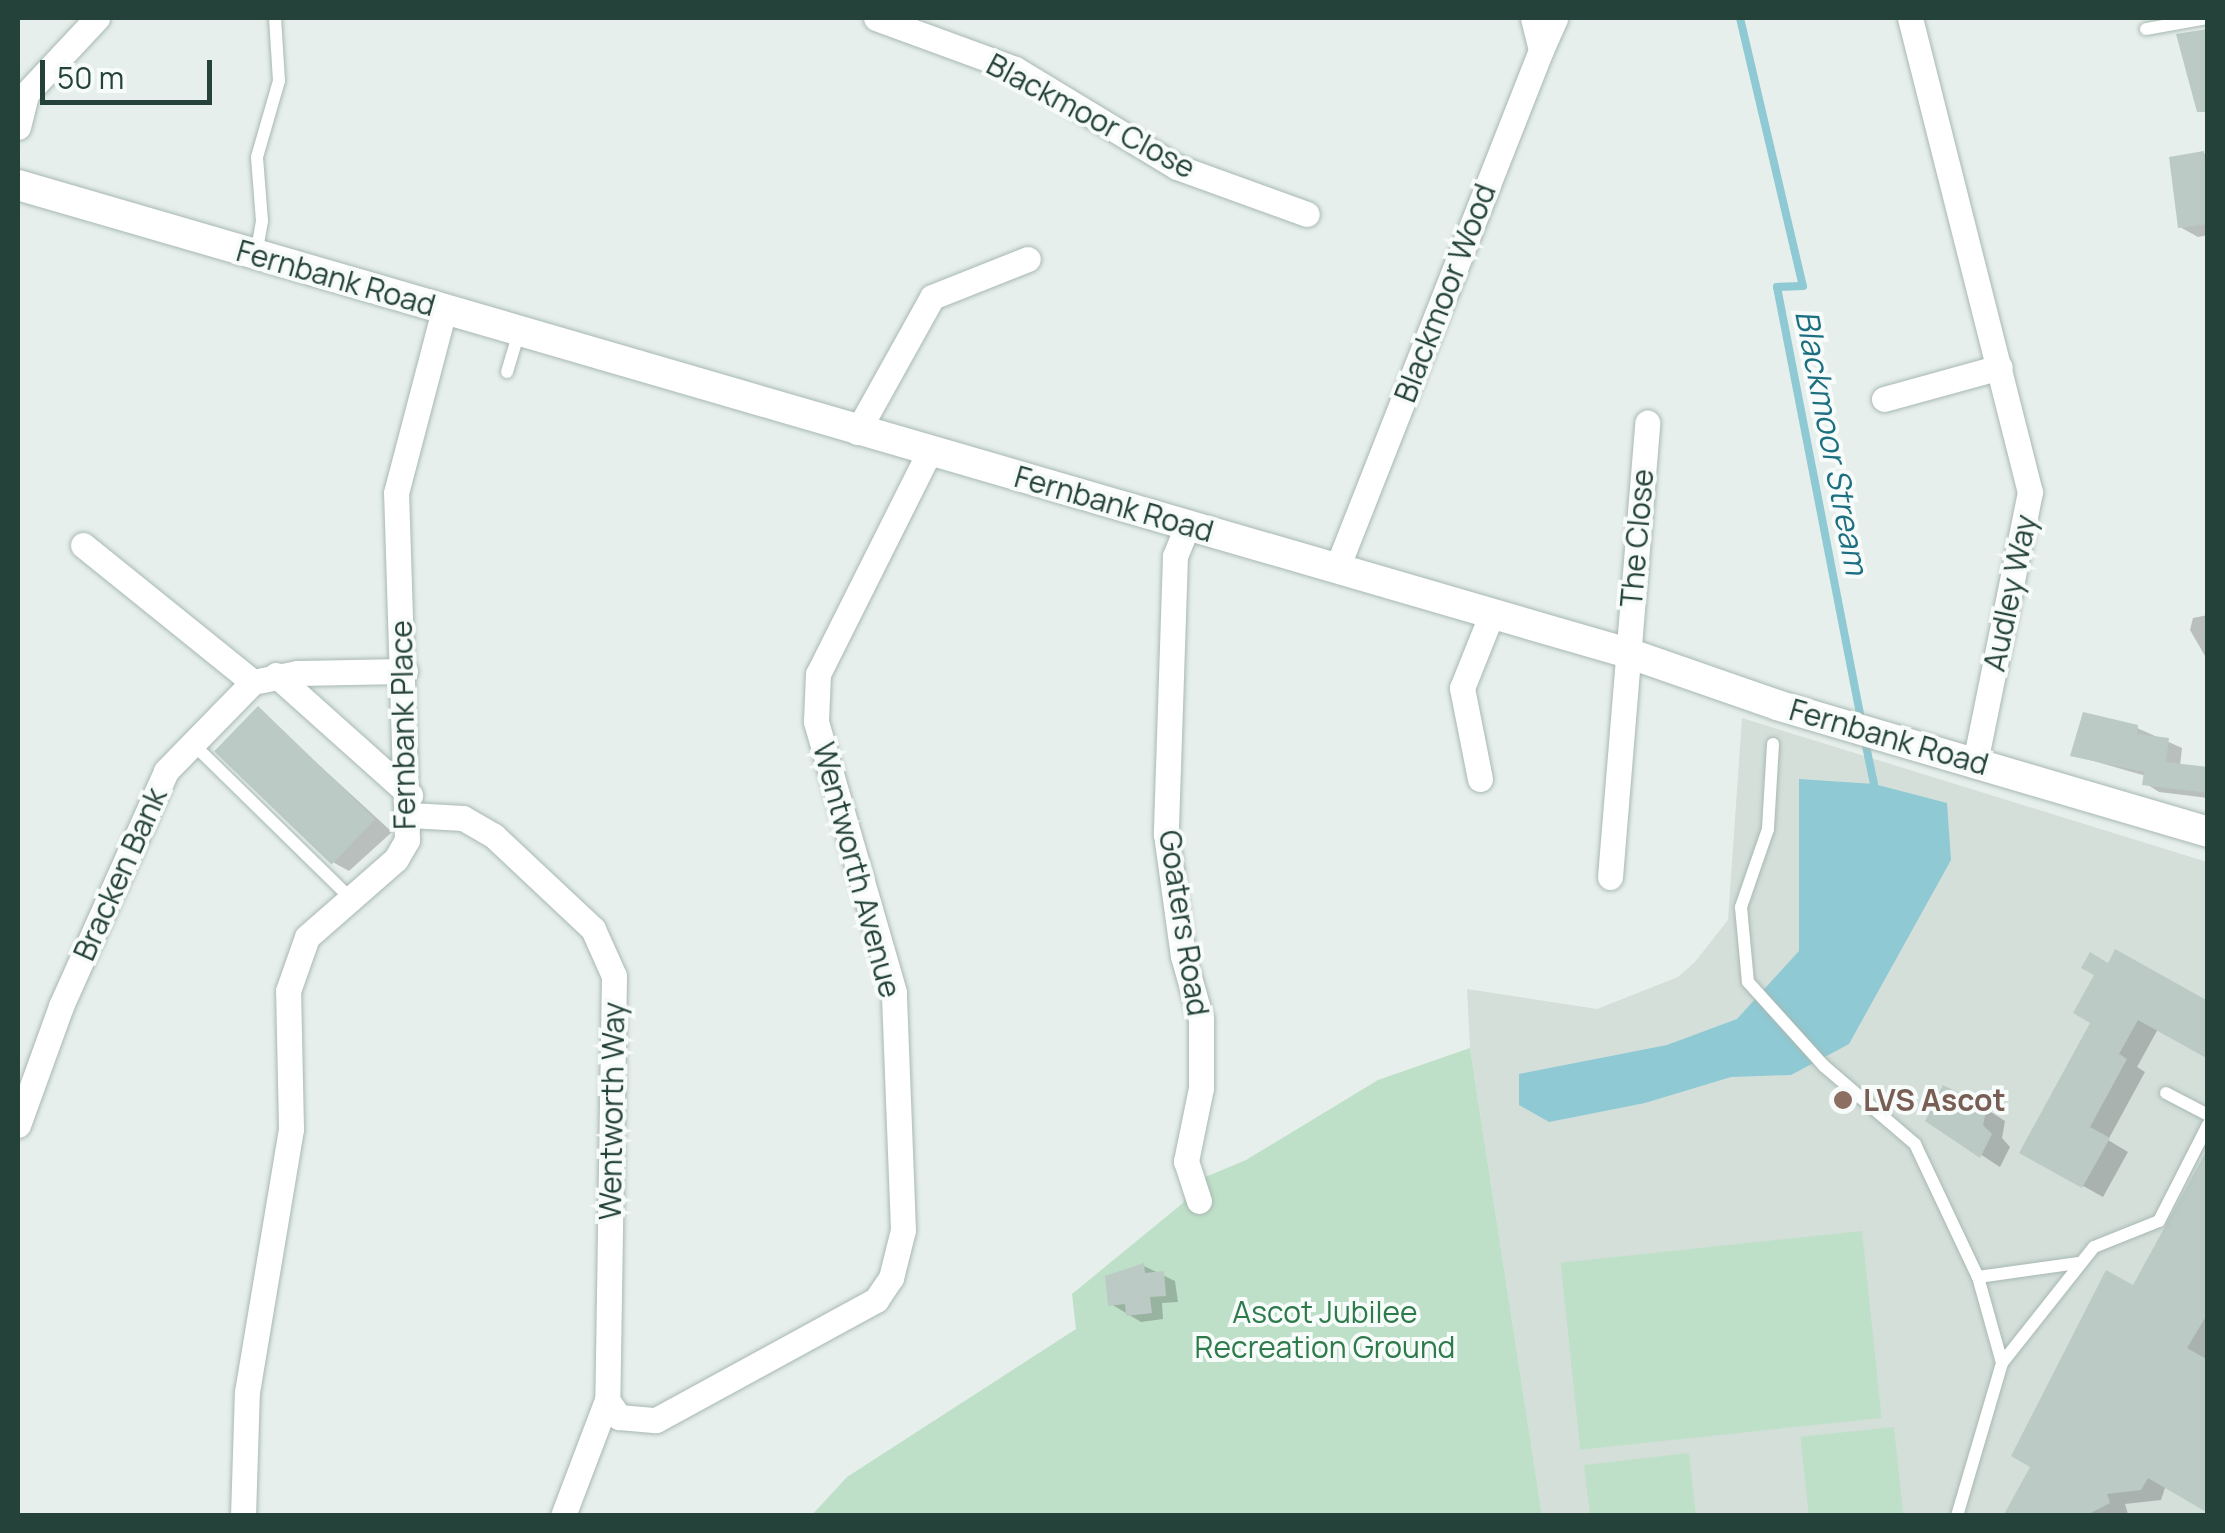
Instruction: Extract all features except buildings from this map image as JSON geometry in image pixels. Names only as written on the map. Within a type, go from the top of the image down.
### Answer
[{"type":"street","points":[[18,127],[26,94],[98,18]]},
{"type":"street","name":"Blackmoor Close","points":[[876,18],[1015,69],[1176,167],[1307,214]]},
{"type":"street","points":[[1532,18],[1540,50]]},
{"type":"street","name":"Blackmoor Wood","points":[[1337,568],[1540,50],[1556,18]]},
{"type":"street","name":"Audley Way","points":[[1910,18],[2000,367],[2030,504],[1975,762]]},
{"type":"street","name":"Fernbank Road","points":[[18,185],[857,432],[1188,524],[1490,618],[1628,653],[2208,832]]},
{"type":"street","points":[[857,432],[932,296],[1028,260]]},
{"type":"street","name":"Fernbank Place","points":[[243,1516],[247,1392],[291,1129],[288,990],[307,937],[348,895],[396,858],[407,840],[410,805],[396,493],[444,310]]},
{"type":"street","points":[[1884,399],[2000,367]]},
{"type":"street","name":"The Close","points":[[1610,876],[1646,423]]},
{"type":"street","name":"Wentworth Avenue","points":[[607,1400],[619,1417],[656,1420],[876,1300],[890,1278],[903,1230],[894,992],[816,721],[818,674],[929,452]]},
{"type":"street","name":"Goaters Road","points":[[1188,524],[1174,556],[1166,834],[1183,956],[1201,1018],[1201,1088],[1186,1161],[1200,1201]]},
{"type":"street","points":[[83,545],[265,679],[410,805]]},
{"type":"street","points":[[1480,779],[1462,688],[1490,618]]},
{"type":"street","points":[[265,679],[405,671]]},
{"type":"street","name":"Bracken Bank","points":[[18,1125],[61,1006],[166,771],[192,742],[265,679]]},
{"type":"street","name":"Wentworth Way","points":[[410,805],[463,818],[494,836],[593,929],[614,976],[607,1400],[564,1516]]},
{"type":"lane","points":[[256,255],[262,221],[257,157],[279,81],[276,18]]},
{"type":"lane","points":[[2146,28],[2208,18]]},
{"type":"lane","points":[[507,372],[519,332]]},
{"type":"lane","points":[[192,742],[348,895]]},
{"type":"lane","points":[[1773,744],[1768,829],[1741,907],[1748,982],[1824,1066],[1915,1144],[1978,1276],[2002,1363]]},
{"type":"lane","points":[[2166,1093],[2208,1115]]},
{"type":"lane","points":[[1957,1516],[2002,1363],[2077,1263],[2094,1247],[2159,1222],[2208,1125]]},
{"type":"lane","points":[[1978,1276],[2077,1263]]},
{"type":"shaded area","name":"LVS Ascot","points":[[1742,718],[2207,862],[2207,1515],[1542,1515],[1470,1048],[1467,989],[1597,1009],[1678,977],[1694,963],[1728,920]]},
{"type":"green space","name":"Ascot Jubilee Recreation Ground","points":[[1470,1048],[1542,1515],[811,1516],[847,1477],[1076,1329],[1072,1294],[1183,1203],[1191,1183],[1246,1160],[1378,1080]]},
{"type":"green space","points":[[1862,1231],[1882,1418],[1580,1450],[1561,1263]]},
{"type":"green space","points":[[1894,1427],[1903,1516],[1809,1516],[1801,1437]]},
{"type":"green space","points":[[1689,1453],[1696,1515],[1590,1515],[1584,1465]]},
{"type":"water","points":[[1799,779],[1874,784],[1947,803],[1951,860],[1849,1044],[1791,1075],[1731,1077],[1645,1103],[1549,1122],[1519,1105],[1519,1074],[1667,1045],[1737,1019],[1799,951]]},
{"type":"waterway","name":"Blackmoor Stream","points":[[1740,18],[1803,286],[1777,287],[1862,723]]},
{"type":"waterway","name":"Blackmoor Stream","points":[[1865,741],[1874,784]]},
{"type":"place","name":"LVS Ascot","points":[[1843,1100]]}]
